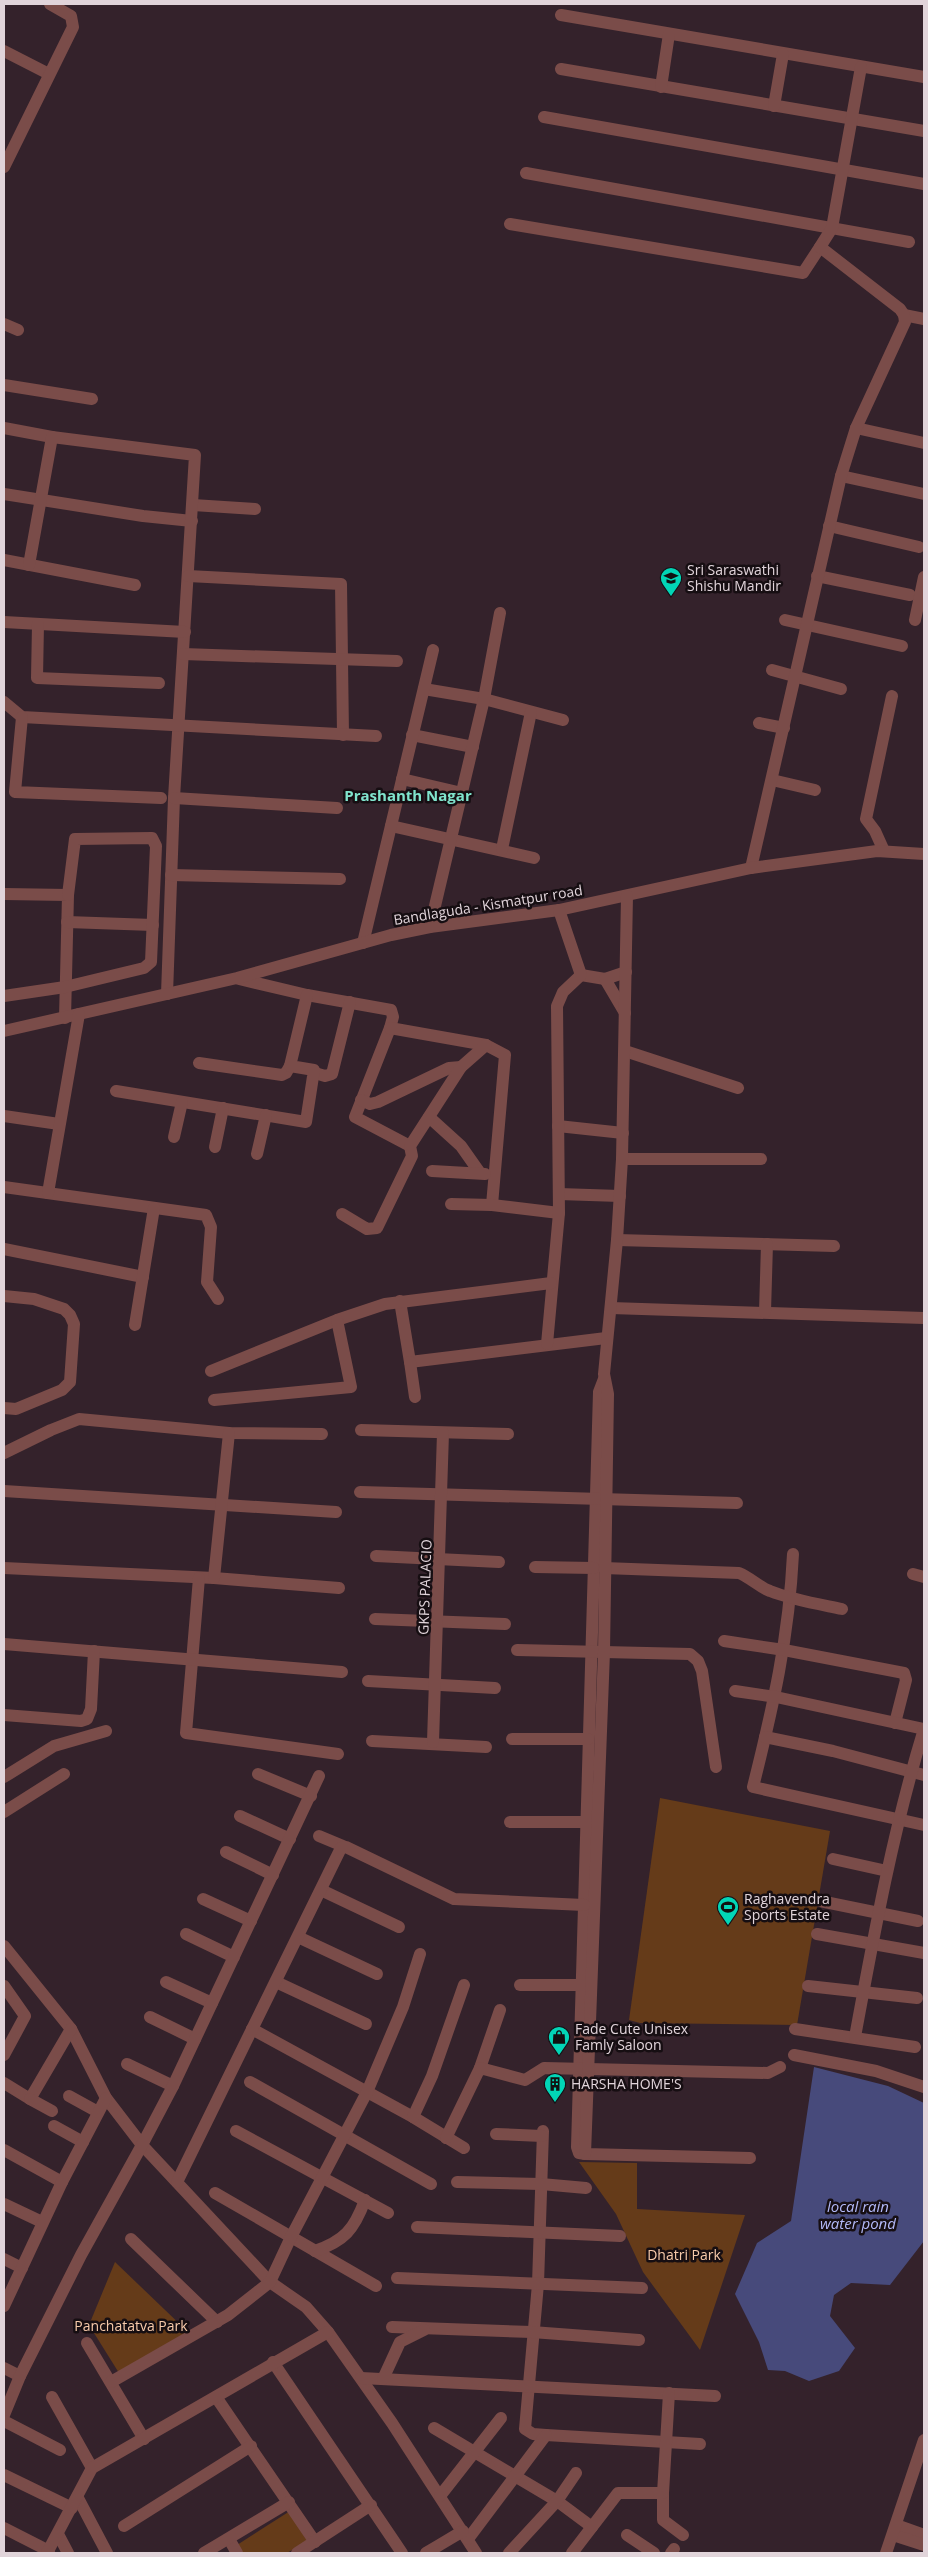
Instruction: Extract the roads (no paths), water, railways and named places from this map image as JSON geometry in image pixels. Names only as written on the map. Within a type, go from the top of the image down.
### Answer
[{"type":"street","points":[[4,167],[9,141],[49,74],[73,27],[74,21],[71,16],[50,4]]},
{"type":"street","points":[[561,15],[861,68],[924,77]]},
{"type":"street","points":[[661,87],[669,34]]},
{"type":"street","points":[[4,51],[49,74]]},
{"type":"street","points":[[774,106],[783,54]]},
{"type":"street","points":[[510,224],[803,273],[832,228],[861,68]]},
{"type":"street","points":[[562,69],[924,131]]},
{"type":"street","points":[[544,117],[924,184]]},
{"type":"street","points":[[526,173],[909,242]]},
{"type":"street","points":[[752,868],[841,476],[856,428],[905,322],[904,315],[900,309],[820,247]]},
{"type":"street","points":[[904,315],[924,318]]},
{"type":"street","points":[[4,324],[18,330]]},
{"type":"street","points":[[4,385],[92,399]]},
{"type":"street","points":[[4,428],[52,437],[195,455],[174,798],[167,994]]},
{"type":"street","points":[[856,428],[924,443]]},
{"type":"street","points":[[29,564],[39,499],[52,437]]},
{"type":"street","points":[[841,476],[924,494]]},
{"type":"street","points":[[4,494],[142,516],[192,521]]},
{"type":"street","points":[[193,505],[255,509]]},
{"type":"street","points":[[829,526],[919,547]]},
{"type":"street","points":[[4,560],[134,585]]},
{"type":"street","points":[[188,576],[341,584],[343,735]]},
{"type":"street","points":[[817,576],[910,595]]},
{"type":"street","points":[[915,620],[924,578]]},
{"type":"street","points":[[430,927],[484,699],[500,613]]},
{"type":"street","points":[[784,620],[902,646]]},
{"type":"street","points":[[4,622],[185,632]]},
{"type":"street","points":[[38,624],[37,678],[159,683]]},
{"type":"street","points":[[363,943],[433,650]]},
{"type":"street","points":[[183,654],[342,661],[397,661]]},
{"type":"street","points":[[772,670],[841,689]]},
{"type":"street","points":[[424,688],[484,699],[562,720]]},
{"type":"street","points":[[884,851],[875,831],[866,818],[892,696]]},
{"type":"street","points":[[4,702],[22,717],[179,727],[376,736]]},
{"type":"street","points":[[502,849],[530,712]]},
{"type":"street","points":[[22,717],[15,792],[161,798]]},
{"type":"street","points":[[759,723],[784,728]]},
{"type":"street","points":[[412,735],[473,747]]},
{"type":"street","points":[[402,779],[462,793]]},
{"type":"street","points":[[772,780],[815,790]]},
{"type":"street","points":[[174,798],[337,808]]},
{"type":"street","points":[[391,826],[451,840],[502,849],[534,858]]},
{"type":"street","points":[[4,996],[65,987],[144,968],[151,962],[156,846],[152,838],[75,839],[68,895],[65,987],[65,1018]]},
{"type":"street","name":"Bandlaguda - Kismatpur road","points":[[4,1032],[237,978],[363,943],[430,927],[558,910],[752,868],[884,851],[924,854]]},
{"type":"street","points":[[171,875],[340,879]]},
{"type":"street","points":[[4,894],[68,895]]},
{"type":"street","points":[[627,896],[623,1133],[618,1240],[606,1338],[604,1379],[599,1392],[601,1499],[598,1652],[587,1985],[583,2070],[576,2141],[580,2153],[585,2154],[750,2158]]},
{"type":"street","points":[[558,910],[581,975]]},
{"type":"street","points":[[67,922],[153,925]]},
{"type":"street","points":[[581,975],[606,979],[626,972]]},
{"type":"street","points":[[547,1344],[559,1213],[557,1006],[563,992],[581,975]]},
{"type":"street","points":[[237,978],[307,995],[392,1010],[393,1017],[390,1028],[355,1114],[357,1119],[410,1146]]},
{"type":"street","points":[[606,979],[625,1013]]},
{"type":"street","points":[[199,1062],[282,1075],[286,1073],[290,1066],[307,995]]},
{"type":"street","points":[[290,1066],[312,1069],[315,1073],[325,1076],[332,1074],[350,1002]]},
{"type":"street","points":[[48,1193],[79,1014]]},
{"type":"street","points":[[390,1028],[486,1044],[502,1052],[506,1059],[492,1205]]},
{"type":"street","points":[[342,1214],[368,1229],[377,1228],[412,1156],[410,1146],[461,1067],[486,1044]]},
{"type":"street","points":[[624,1051],[738,1088]]},
{"type":"street","points":[[361,1100],[370,1104],[378,1102],[449,1068],[461,1067]]},
{"type":"street","points":[[116,1091],[306,1122],[315,1073]]},
{"type":"street","points":[[174,1136],[182,1102]]},
{"type":"street","points":[[215,1147],[223,1108]]},
{"type":"street","points":[[257,1154],[266,1115]]},
{"type":"street","points":[[4,1116],[59,1124]]},
{"type":"street","points":[[429,1117],[461,1146],[480,1173]]},
{"type":"street","points":[[558,1126],[623,1133]]},
{"type":"street","points":[[622,1159],[761,1159]]},
{"type":"street","points":[[432,1171],[495,1174]]},
{"type":"street","points":[[4,1186],[206,1215],[211,1227],[207,1282],[218,1299]]},
{"type":"street","points":[[559,1194],[620,1196]]},
{"type":"street","points":[[451,1204],[492,1205],[559,1213]]},
{"type":"street","points":[[135,1325],[154,1208]]},
{"type":"street","points":[[618,1240],[834,1246]]},
{"type":"street","points":[[765,1312],[766,1244]]},
{"type":"street","points":[[4,1249],[143,1277]]},
{"type":"street","points":[[211,1371],[336,1320],[400,1301],[552,1283]]},
{"type":"street","points":[[4,1296],[34,1299],[64,1309],[70,1315],[74,1324],[70,1382],[62,1390],[16,1409],[4,1408]]},
{"type":"street","points":[[400,1301],[415,1397]]},
{"type":"street","points":[[610,1308],[924,1318]]},
{"type":"street","points":[[214,1400],[351,1387],[336,1320]]},
{"type":"street","points":[[410,1362],[606,1338]]},
{"type":"street","points":[[4,1453],[51,1430],[79,1419],[229,1433],[322,1434]]},
{"type":"street","points":[[361,1430],[508,1434]]},
{"type":"street","points":[[214,1578],[229,1433]]},
{"type":"street","name":"GKPS PALACIO","points":[[433,1742],[439,1621],[443,1433]]},
{"type":"street","points":[[4,1491],[221,1507],[336,1512]]},
{"type":"street","points":[[360,1492],[737,1503]]},
{"type":"street","points":[[793,1554],[791,1598],[784,1650],[776,1696],[753,1786],[924,1824]]},
{"type":"street","points":[[376,1556],[499,1562]]},
{"type":"street","points":[[536,1567],[739,1574],[748,1577],[767,1590],[791,1598],[842,1609]]},
{"type":"street","points":[[4,1568],[214,1578],[339,1588]]},
{"type":"street","points":[[199,1578],[186,1733],[338,1754]]},
{"type":"street","points":[[375,1619],[505,1624]]},
{"type":"street","points":[[724,1641],[784,1650],[904,1673],[906,1680],[895,1723]]},
{"type":"street","points":[[4,1644],[342,1672]]},
{"type":"street","points":[[517,1650],[690,1654],[698,1661],[702,1671],[716,1768]]},
{"type":"street","points":[[4,1715],[87,1719],[91,1709],[94,1651]]},
{"type":"street","points":[[587,1985],[584,1905],[592,1822],[588,1739],[598,1652]]},
{"type":"street","points":[[368,1681],[494,1688]]},
{"type":"street","points":[[735,1691],[776,1696],[924,1729],[911,1772],[887,1871],[855,2038]]},
{"type":"street","points":[[4,1777],[54,1746],[106,1731]]},
{"type":"street","points":[[765,1737],[833,1751],[924,1776]]},
{"type":"street","points":[[512,1739],[588,1739]]},
{"type":"street","points":[[372,1741],[433,1742],[486,1747]]},
{"type":"street","points":[[4,1812],[64,1774]]},
{"type":"street","points":[[258,1774],[310,1796]]},
{"type":"street","points":[[4,2415],[20,2376],[88,2242],[173,2086],[319,1776]]},
{"type":"street","points":[[240,1816],[290,1839]]},
{"type":"street","points":[[510,1822],[592,1822]]},
{"type":"street","points":[[319,1836],[454,1899],[584,1905]]},
{"type":"street","points":[[177,2182],[343,1846]]},
{"type":"street","points":[[226,1852],[273,1874]]},
{"type":"street","points":[[833,1859],[887,1871]]},
{"type":"street","points":[[321,1890],[399,1926]]},
{"type":"street","points":[[203,1899],[251,1921]]},
{"type":"street","points":[[820,1901],[918,1921]]},
{"type":"street","points":[[186,1934],[234,1957]]},
{"type":"street","points":[[818,1934],[924,1953]]},
{"type":"street","points":[[298,1937],[377,1974]]},
{"type":"street","points":[[6,1954],[71,2029],[106,2098],[142,2146],[270,2282],[306,2308],[328,2332],[361,2378],[466,2535],[476,2553]]},
{"type":"street","points":[[111,2382],[217,2322],[270,2282],[290,2237],[346,2135],[367,2092],[403,2007],[420,1954]]},
{"type":"street","points":[[166,1982],[212,2003]]},
{"type":"street","points":[[276,1982],[366,2024]]},
{"type":"street","points":[[413,2117],[432,2076],[464,1985]]},
{"type":"street","points":[[520,1985],[587,1985]]},
{"type":"street","points":[[4,1986],[25,2016],[4,2054]]},
{"type":"street","points":[[808,1986],[917,1998]]},
{"type":"street","points":[[446,2138],[480,2068],[500,2010]]},
{"type":"street","points":[[150,2017],[195,2039]]},
{"type":"street","points":[[30,2099],[71,2029]]},
{"type":"street","points":[[252,2029],[413,2117],[464,2148]]},
{"type":"street","points":[[795,2030],[916,2047]]},
{"type":"street","points":[[794,2054],[876,2072],[924,2086]]},
{"type":"street","points":[[126,2064],[173,2086]]},
{"type":"street","points":[[480,2068],[525,2080],[544,2068],[768,2072],[780,2067]]},
{"type":"street","points":[[250,2082],[431,2184]]},
{"type":"street","points":[[4,2083],[52,2111]]},
{"type":"street","points":[[69,2096],[98,2112]]},
{"type":"street","points":[[4,2306],[42,2222],[106,2098]]},
{"type":"street","points":[[54,2126],[83,2142]]},
{"type":"street","points":[[236,2130],[388,2212]]},
{"type":"street","points":[[496,2134],[542,2133],[538,2284],[527,2385],[525,2429],[533,2434],[546,2436],[700,2444]]},
{"type":"street","points":[[4,2150],[62,2182]]},
{"type":"street","points":[[457,2182],[541,2184],[586,2188]]},
{"type":"street","points":[[215,2193],[376,2286]]},
{"type":"street","points":[[315,2251],[338,2242],[348,2234],[365,2200]]},
{"type":"street","points":[[4,2204],[42,2222]]},
{"type":"street","points":[[417,2227],[620,2236]]},
{"type":"street","points":[[131,2239],[217,2322]]},
{"type":"street","points":[[4,2259],[22,2268]]},
{"type":"street","points":[[397,2278],[642,2288]]},
{"type":"street","points":[[392,2327],[532,2332],[639,2340]]},
{"type":"street","points":[[383,2379],[400,2342],[425,2329]]},
{"type":"street","points":[[4,2528],[48,2552],[92,2468],[328,2332]]},
{"type":"street","points":[[87,2343],[144,2439]]},
{"type":"street","points":[[273,2362],[402,2553]]},
{"type":"street","points":[[4,2368],[20,2376]]},
{"type":"street","points":[[361,2378],[715,2396]]},
{"type":"street","points":[[669,2394],[663,2520],[683,2535]]},
{"type":"street","points":[[52,2397],[92,2468]]},
{"type":"street","points":[[216,2397],[315,2542]]},
{"type":"street","points":[[440,2496],[501,2418]]},
{"type":"street","points":[[4,2421],[60,2450]]},
{"type":"street","points":[[434,2428],[556,2501],[592,2527]]},
{"type":"street","points":[[426,2553],[466,2535],[515,2478],[546,2436]]},
{"type":"street","points":[[886,2553],[924,2440]]},
{"type":"street","points":[[124,2526],[251,2446]]},
{"type":"street","points":[[509,2553],[556,2501],[576,2474]]},
{"type":"street","points":[[4,2475],[75,2503],[107,2553]]},
{"type":"street","points":[[572,2553],[618,2493],[663,2493]]},
{"type":"street","points":[[204,2553],[289,2502]]},
{"type":"street","points":[[297,2553],[371,2505]]},
{"type":"street","points":[[894,2530],[924,2535]]},
{"type":"street","points":[[894,2530],[924,2545]]},
{"type":"street","points":[[58,2534],[68,2553]]},
{"type":"street","points":[[627,2535],[654,2553]]},
{"type":"street","points":[[229,2539],[237,2553]]},
{"type":"water","name":"local rain water pond","points":[[814,2067],[888,2086],[924,2103],[924,2241],[890,2285],[851,2283],[834,2295],[830,2316],[855,2348],[839,2371],[809,2381],[785,2371],[768,2370],[759,2342],[735,2294],[757,2243],[791,2221]]},
{"type":"place","name":"Sri Saraswathi Shishu Mandir","points":[[671,597]]},
{"type":"place","name":"Raghavendra Sports Estate","points":[[728,1926]]},
{"type":"place","name":"Fade Cute Unisex Famly Saloon","points":[[559,2056]]},
{"type":"place","name":"HARSHA HOME'S","points":[[555,2103]]},
{"type":"district","name":"Prashanth Nagar","points":[[408,796]]},
{"type":"park label","name":"Dhatri Park","points":[[684,2255]]},
{"type":"park label","name":"Panchatatva Park","points":[[131,2326]]}]
